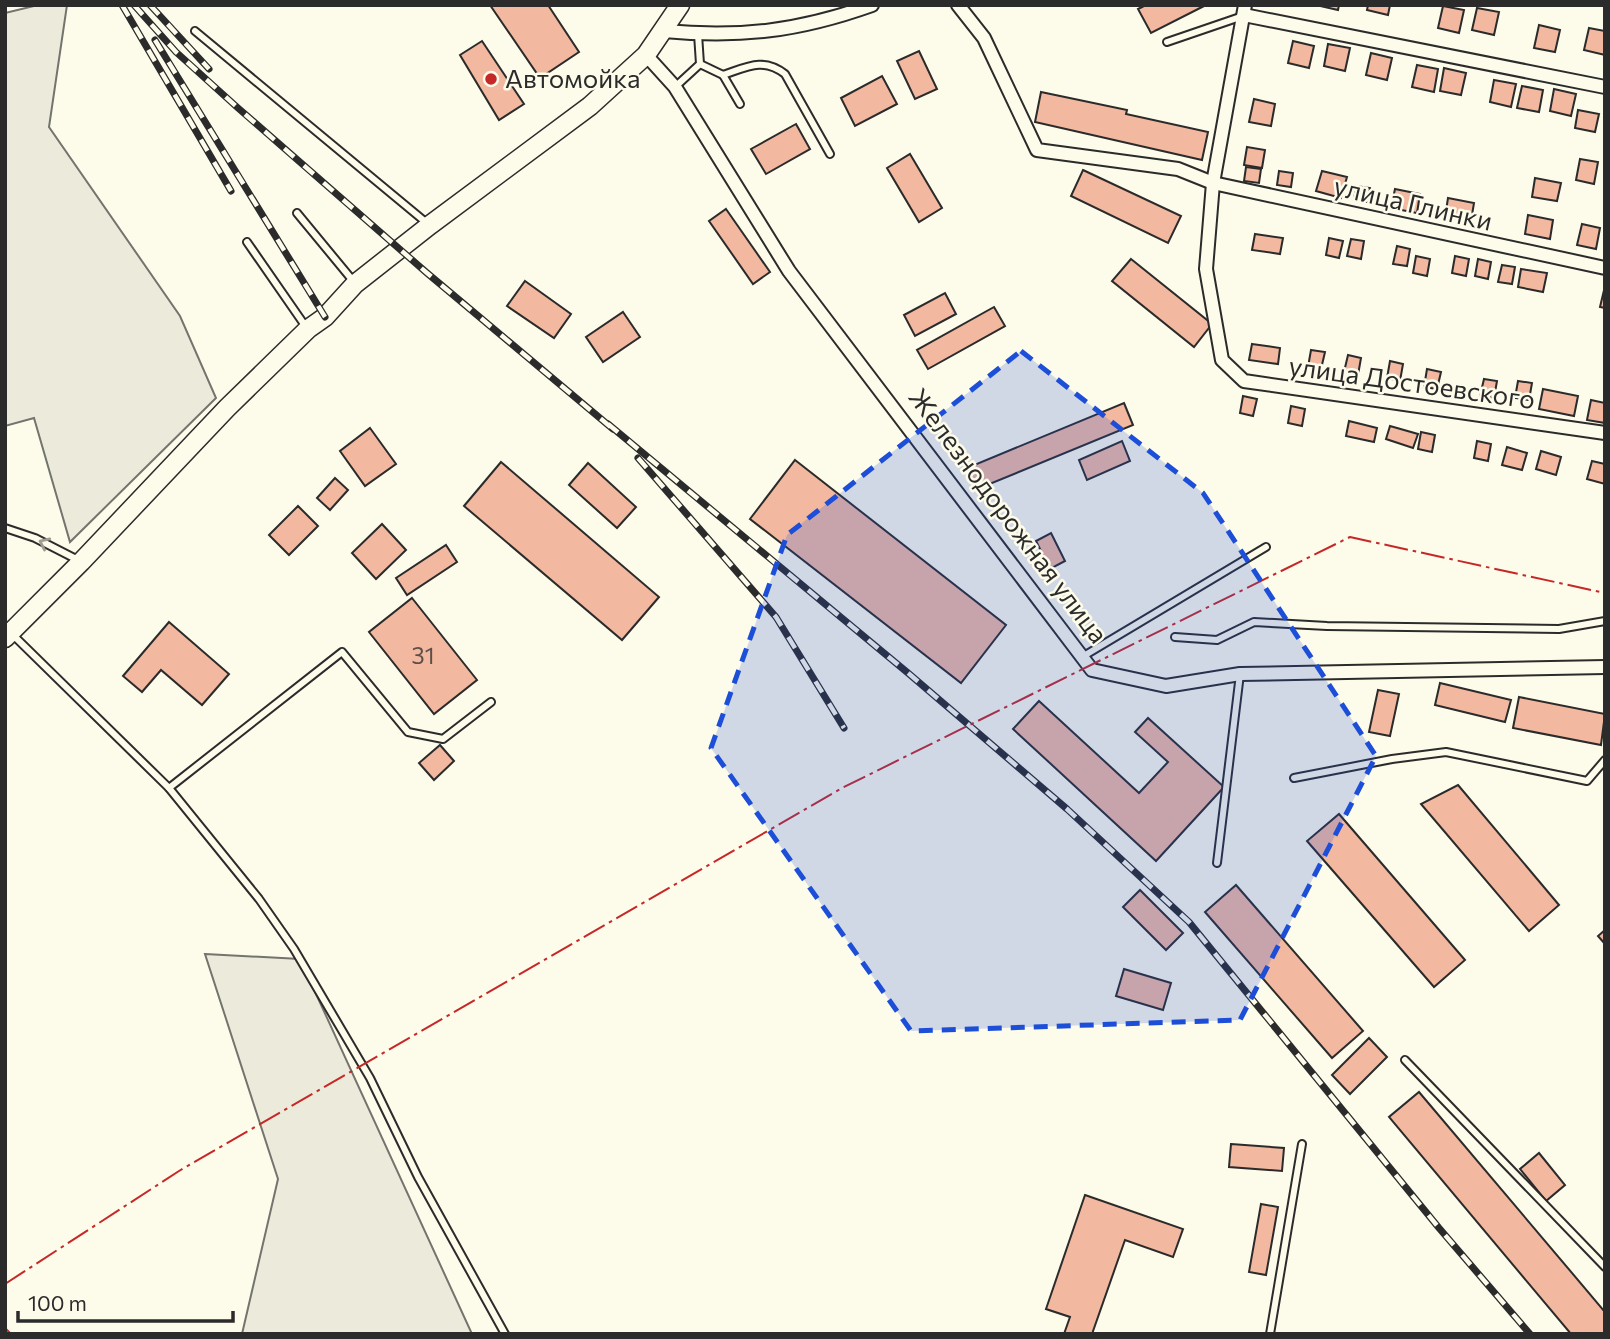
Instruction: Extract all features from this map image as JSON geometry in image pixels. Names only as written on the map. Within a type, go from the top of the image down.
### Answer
[{"type":"main road","points":[[8,636],[227,408],[307,329],[325,317],[355,284],[590,106],[646,55],[681,5]]},
{"type":"street","points":[[664,31],[745,34],[784,30],[836,18],[872,5]]},
{"type":"street","name":"улица Глинки","points":[[958,5],[984,38],[1037,150],[1178,169],[1213,183],[1605,268]]},
{"type":"street","points":[[1213,183],[1245,10],[1605,87]]},
{"type":"street","name":"Железнодорожная улица","points":[[646,55],[675,87],[789,271],[1092,670],[1166,686],[1240,674],[1605,667]]},
{"type":"street","name":"улица Достоевского","points":[[1213,183],[1206,269],[1222,360],[1244,381],[1605,433]]},
{"type":"lane","points":[[1167,42],[1245,10]]},
{"type":"lane","points":[[195,31],[430,225]]},
{"type":"lane","points":[[698,34],[700,64]]},
{"type":"lane","points":[[700,64],[723,75],[740,104]]},
{"type":"lane","points":[[675,87],[700,64]]},
{"type":"lane","points":[[723,75],[758,64],[774,65],[785,74],[830,154]]},
{"type":"lane","points":[[297,213],[355,284]]},
{"type":"lane","points":[[247,242],[307,329]]},
{"type":"lane","points":[[5,528],[35,538],[81,562]]},
{"type":"lane","points":[[1082,657],[1266,547]]},
{"type":"lane","points":[[1175,637],[1217,640],[1254,622],[1327,626],[1559,629],[1605,621]]},
{"type":"lane","points":[[8,636],[169,788],[258,899],[294,949],[370,1078],[418,1177],[505,1334]]},
{"type":"lane","points":[[169,788],[342,652],[408,732],[443,739],[491,702]]},
{"type":"lane","points":[[1217,863],[1240,674]]},
{"type":"lane","points":[[1294,778],[1392,759],[1446,752],[1587,781],[1605,760]]},
{"type":"lane","points":[[1405,1060],[1605,1267]]},
{"type":"lane","points":[[1270,1334],[1302,1144]]},
{"type":"highlighted area","points":[[1021,351],[1203,493],[1376,756],[1240,1020],[911,1031],[711,748],[787,535]]},
{"type":"shaded area","points":[[38,5],[67,5],[49,127],[180,316],[216,398],[70,542],[34,418],[5,426],[5,13]]},
{"type":"shaded area","points":[[205,954],[300,959],[472,1334],[242,1334],[278,1179]]},
{"type":"building","points":[[490,5],[548,5],[579,52],[540,78]]},
{"type":"building","points":[[1146,5],[1206,5],[1151,33],[1138,9]]},
{"type":"building","points":[[1316,5],[1339,5],[1338,10]]},
{"type":"building","points":[[1368,5],[1390,5],[1388,15],[1367,10]]},
{"type":"building","points":[[1443,6],[1464,10],[1459,33],[1438,28]]},
{"type":"building","points":[[1477,8],[1499,12],[1494,35],[1472,30]]},
{"type":"building","points":[[1539,25],[1560,30],[1555,52],[1534,48]]},
{"type":"building","points":[[1589,28],[1605,31],[1605,55],[1584,50]]},
{"type":"building","name":"Автомойка","points":[[482,41],[524,104],[499,120],[460,55]]},
{"type":"building","points":[[1293,41],[1314,46],[1309,68],[1288,63]]},
{"type":"building","points":[[1328,44],[1350,48],[1345,71],[1324,66]]},
{"type":"building","points":[[919,51],[937,89],[915,99],[897,61]]},
{"type":"building","points":[[1371,53],[1392,58],[1387,80],[1366,75]]},
{"type":"building","points":[[1417,65],[1438,69],[1434,92],[1412,87]]},
{"type":"building","points":[[1444,68],[1466,73],[1461,95],[1440,91]]},
{"type":"building","points":[[882,76],[897,104],[855,126],[841,98]]},
{"type":"building","points":[[1494,80],[1516,84],[1511,107],[1490,102]]},
{"type":"building","points":[[1522,86],[1543,90],[1539,112],[1517,108]]},
{"type":"building","points":[[1554,89],[1576,94],[1571,116],[1550,111]]},
{"type":"building","points":[[1041,92],[1127,110],[1126,114],[1208,132],[1202,160],[1035,122]]},
{"type":"building","points":[[1254,99],[1275,104],[1271,126],[1249,122]]},
{"type":"building","points":[[1578,110],[1599,114],[1595,132],[1575,128]]},
{"type":"building","points":[[796,124],[810,149],[766,174],[751,149]]},
{"type":"building","points":[[1247,147],[1265,150],[1262,168],[1244,165]]},
{"type":"building","points":[[910,154],[942,208],[919,222],[887,168]]},
{"type":"building","points":[[1580,159],[1598,162],[1594,184],[1576,180]]},
{"type":"building","points":[[1246,167],[1261,169],[1259,183],[1244,181]]},
{"type":"building","points":[[1083,170],[1181,216],[1168,243],[1071,196]]},
{"type":"building","points":[[1279,171],[1293,173],[1291,187],[1277,185]]},
{"type":"building","points":[[1322,171],[1347,177],[1341,198],[1316,191]]},
{"type":"building","points":[[1535,178],[1561,183],[1557,201],[1532,197]]},
{"type":"building","points":[[1356,186],[1370,188],[1368,202],[1354,200]]},
{"type":"building","points":[[1395,189],[1420,194],[1417,213],[1391,208]]},
{"type":"building","points":[[1448,198],[1474,203],[1471,221],[1445,217]]},
{"type":"building","points":[[726,209],[770,272],[753,284],[709,221]]},
{"type":"building","points":[[1528,215],[1553,220],[1550,239],[1525,234]]},
{"type":"building","points":[[1582,224],[1600,228],[1596,249],[1577,245]]},
{"type":"building","points":[[1255,234],[1283,238],[1280,254],[1252,250]]},
{"type":"building","points":[[1329,238],[1343,241],[1339,258],[1326,255]]},
{"type":"building","points":[[1351,239],[1364,241],[1361,259],[1347,256]]},
{"type":"building","points":[[1397,246],[1410,249],[1407,266],[1393,264]]},
{"type":"building","points":[[1416,256],[1430,259],[1427,276],[1413,273]]},
{"type":"building","points":[[1455,256],[1469,259],[1466,276],[1452,273]]},
{"type":"building","points":[[1131,259],[1212,324],[1194,347],[1112,281]]},
{"type":"building","points":[[1478,259],[1491,262],[1488,279],[1475,276]]},
{"type":"building","points":[[1502,265],[1515,267],[1512,284],[1498,282]]},
{"type":"building","points":[[1521,269],[1547,273],[1543,292],[1518,287]]},
{"type":"building","points":[[525,281],[571,314],[554,338],[507,306]]},
{"type":"building","points":[[1605,286],[1605,308],[1600,307]]},
{"type":"building","points":[[945,293],[956,314],[915,336],[904,315]]},
{"type":"building","points":[[994,307],[1005,326],[928,369],[917,350]]},
{"type":"building","points":[[623,312],[640,337],[603,362],[586,337]]},
{"type":"building","points":[[1252,344],[1280,348],[1278,364],[1249,360]]},
{"type":"building","points":[[1311,350],[1325,352],[1321,369],[1308,367]]},
{"type":"building","points":[[1348,355],[1361,358],[1358,375],[1344,372]]},
{"type":"building","points":[[1390,361],[1403,364],[1400,381],[1387,378]]},
{"type":"building","points":[[1427,369],[1441,372],[1437,389],[1424,387]]},
{"type":"building","points":[[1484,379],[1497,381],[1494,398],[1480,396]]},
{"type":"building","points":[[1518,381],[1532,383],[1529,400],[1515,398]]},
{"type":"building","points":[[1543,389],[1578,396],[1574,416],[1539,409]]},
{"type":"building","points":[[1243,396],[1257,399],[1253,416],[1240,413]]},
{"type":"building","points":[[1591,400],[1605,403],[1605,423],[1587,420]]},
{"type":"building","points":[[1124,403],[1133,425],[975,490],[967,468]]},
{"type":"building","points":[[1291,406],[1305,409],[1302,426],[1288,423]]},
{"type":"building","points":[[1349,421],[1377,428],[1374,442],[1346,436]]},
{"type":"building","points":[[1390,426],[1418,434],[1413,448],[1386,439]]},
{"type":"building","points":[[370,428],[396,464],[365,486],[340,451]]},
{"type":"building","points":[[1421,432],[1435,435],[1432,452],[1418,449]]},
{"type":"building","points":[[1122,441],[1130,461],[1087,480],[1079,460]]},
{"type":"building","points":[[1477,441],[1491,444],[1488,461],[1474,458]]},
{"type":"building","points":[[1507,447],[1527,453],[1522,470],[1502,465]]},
{"type":"building","points":[[1541,451],[1561,457],[1556,475],[1536,469]]},
{"type":"building","points":[[795,460],[1006,625],[961,683],[750,519]]},
{"type":"building","points":[[1592,461],[1605,464],[1605,484],[1587,479]]},
{"type":"building","points":[[501,462],[659,597],[622,640],[464,506]]},
{"type":"building","points":[[588,463],[636,507],[617,528],[569,485]]},
{"type":"building","points":[[335,478],[348,490],[330,510],[317,498]]},
{"type":"building","points":[[298,506],[318,526],[289,555],[269,535]]},
{"type":"building","points":[[382,524],[406,550],[376,579],[352,553]]},
{"type":"building","points":[[1051,533],[1065,561],[1050,569],[1036,541]]},
{"type":"building","points":[[446,545],[457,562],[407,595],[396,578]]},
{"type":"building","points":[[412,598],[477,680],[434,714],[369,632]]},
{"type":"building","points":[[169,622],[229,674],[202,705],[161,670],[142,692],[123,676]]},
{"type":"building","points":[[1440,683],[1511,700],[1505,722],[1435,705]]},
{"type":"building","points":[[1378,690],[1399,694],[1390,736],[1369,732]]},
{"type":"building","points":[[1519,697],[1605,714],[1601,745],[1513,728]]},
{"type":"building","points":[[1039,701],[1139,793],[1168,762],[1135,732],[1148,718],[1224,787],[1156,861],[1013,729]]},
{"type":"building","points":[[440,745],[454,761],[434,780],[419,763]]},
{"type":"building","points":[[1458,785],[1559,905],[1529,931],[1421,804]]},
{"type":"building","points":[[1339,814],[1465,960],[1434,987],[1307,841]]},
{"type":"building","points":[[1236,885],[1363,1031],[1332,1058],[1205,912]]},
{"type":"building","points":[[1140,890],[1183,933],[1166,950],[1123,907]]},
{"type":"building","points":[[1605,930],[1605,944],[1598,936]]},
{"type":"building","points":[[1124,969],[1171,983],[1163,1010],[1116,996]]},
{"type":"building","points":[[1369,1038],[1387,1057],[1350,1094],[1332,1075]]},
{"type":"building","points":[[1419,1092],[1605,1312],[1605,1334],[1571,1334],[1389,1117]]},
{"type":"building","points":[[1231,1144],[1284,1148],[1282,1171],[1229,1167]]},
{"type":"building","points":[[1539,1153],[1565,1185],[1546,1201],[1520,1169]]},
{"type":"building","points":[[1085,1195],[1183,1229],[1173,1257],[1125,1240],[1092,1334],[1064,1334],[1070,1317],[1046,1309]]},
{"type":"building","points":[[1261,1204],[1278,1207],[1266,1275],[1249,1272]]},
{"type":"railway","points":[[122,5],[231,191]]},
{"type":"railway","points":[[134,5],[176,52],[238,108],[427,273],[613,429]]},
{"type":"railway","points":[[150,5],[209,69]]},
{"type":"railway","points":[[155,40],[325,317]]},
{"type":"railway","points":[[608,424],[1067,809],[1189,922],[1439,1228],[1530,1334]]},
{"type":"railway","points":[[638,458],[776,617],[844,728]]},
{"type":"power","points":[[5,1284],[179,1171],[842,788],[1350,537],[1605,593]]},
{"type":"power","points":[[5,1328],[11,1334]]},
{"type":"place","name":"Автомойка","points":[[491,79]]}]
